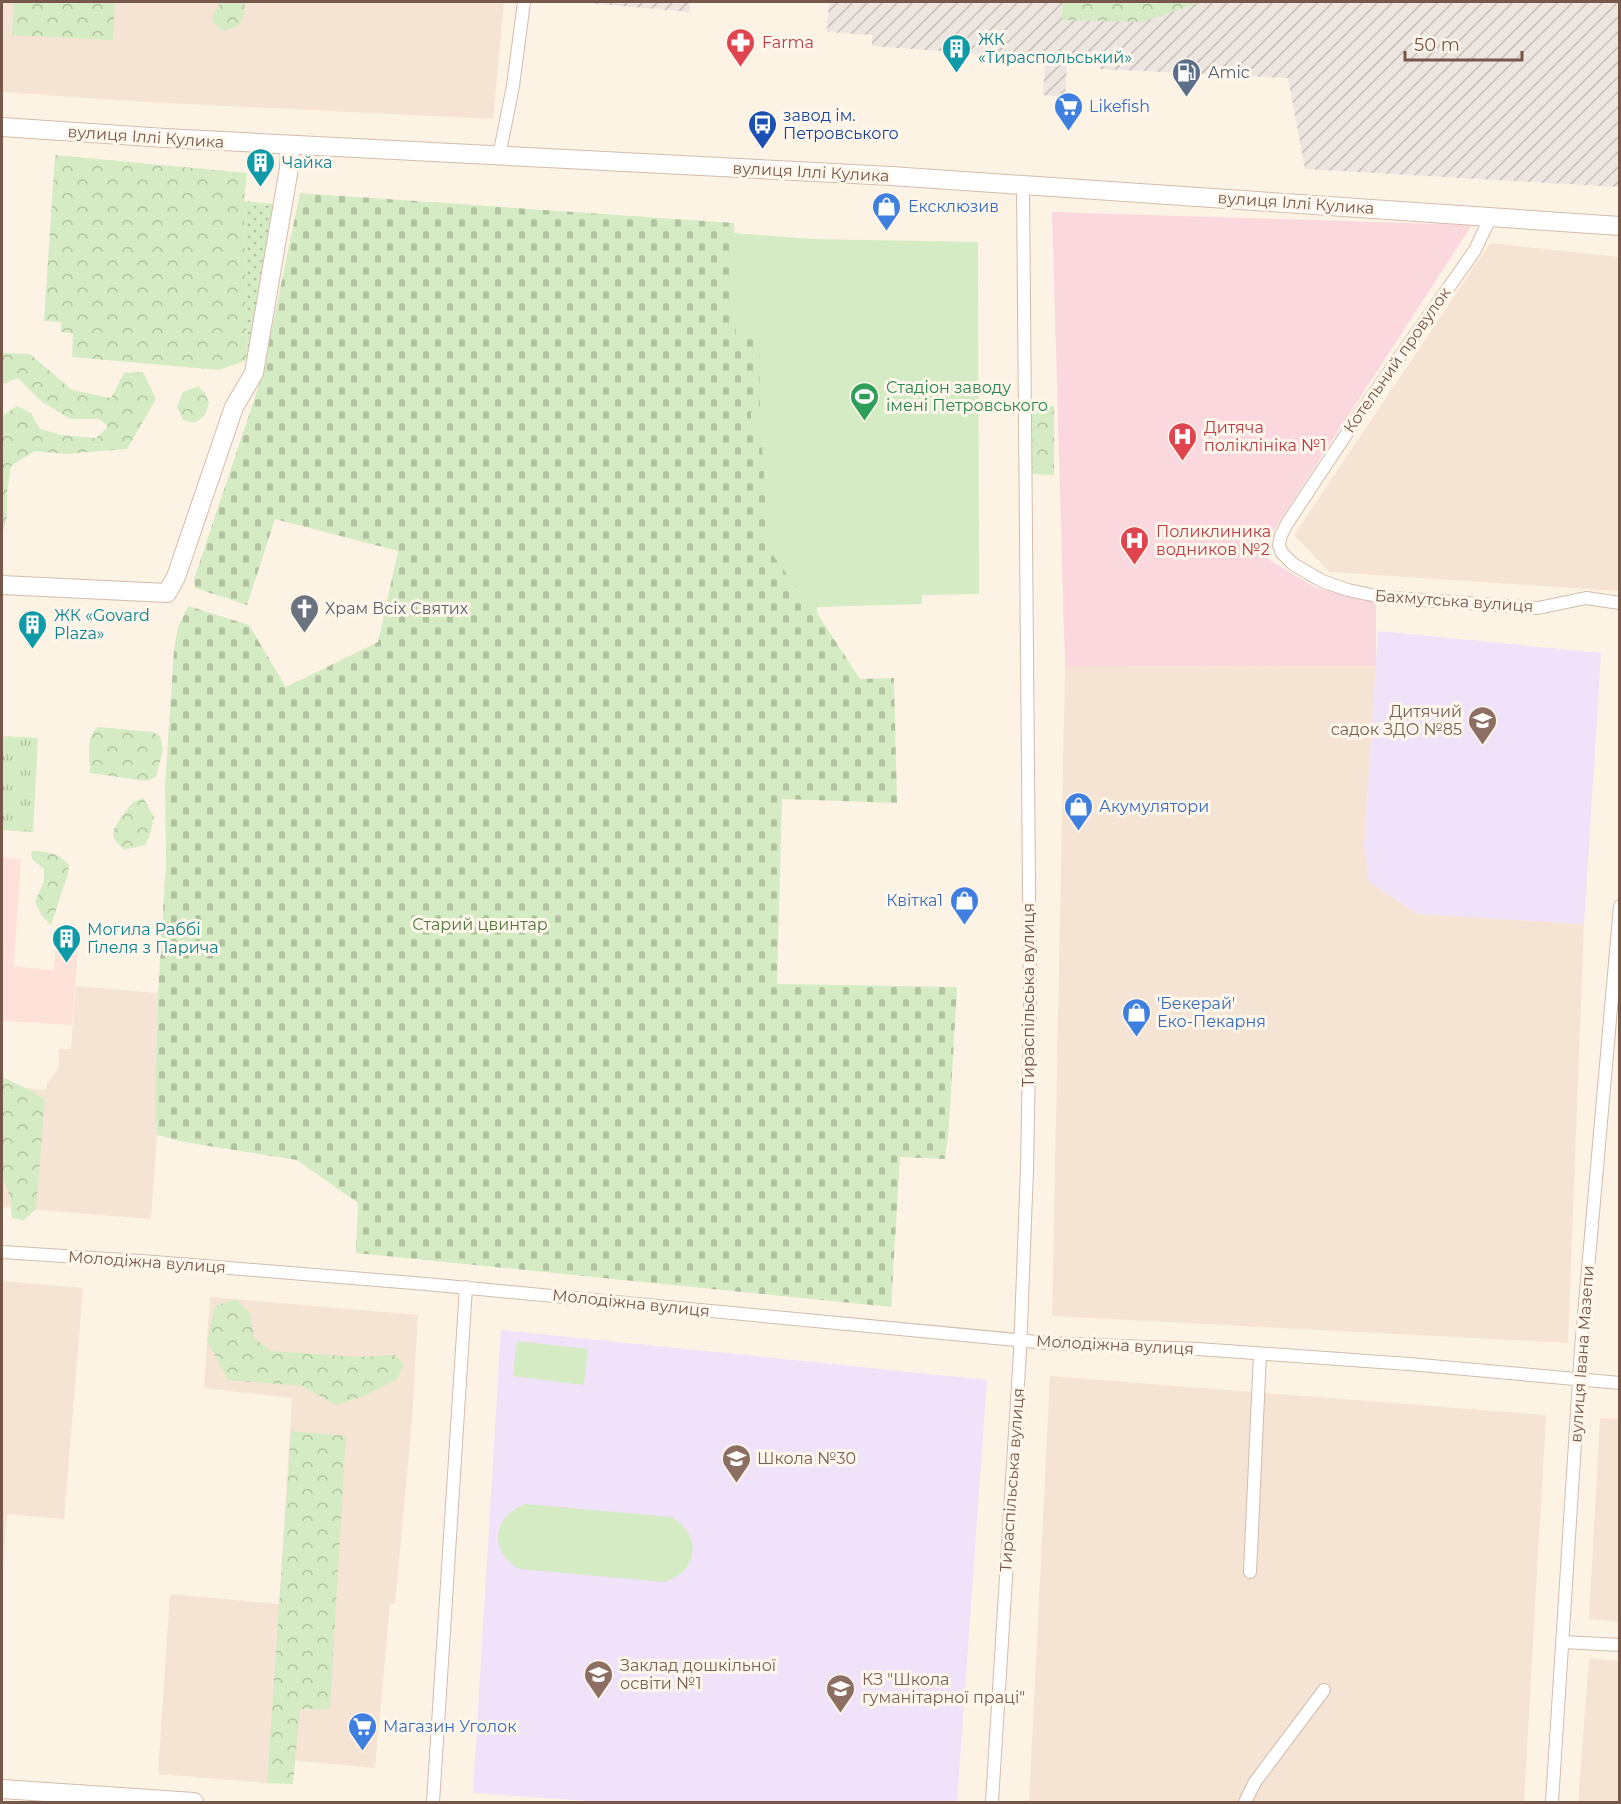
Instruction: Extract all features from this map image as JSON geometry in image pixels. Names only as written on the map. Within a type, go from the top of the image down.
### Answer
[{"type":"street","points":[[499,156],[515,75],[524,2]]},
{"type":"street","name":"вулиця Іллі Кулика","points":[[2,128],[891,176],[1620,226]]},
{"type":"street","points":[[2,585],[167,593],[176,577],[234,407],[254,373],[284,202],[290,145]]},
{"type":"street","name":"Тираспільська вулиця","points":[[992,1803],[1021,1339],[1027,1169],[1030,1004],[1023,186]]},
{"type":"street","name":"Котельний провулок","points":[[1293,564],[1282,553],[1278,545],[1288,522],[1357,418],[1475,250],[1491,216]]},
{"type":"street","name":"Бахмутська вулиця","points":[[1293,564],[1322,581],[1348,590],[1381,597],[1538,608],[1586,598],[1620,603]]},
{"type":"street","name":"вулиця Івана Мазепи","points":[[1552,1803],[1579,1379],[1615,1030],[1620,906]]},
{"type":"street","name":"Молодіжна вулиця","points":[[2,1252],[466,1287],[1048,1343],[1409,1364],[1620,1383]]},
{"type":"street","points":[[433,1803],[466,1287]]},
{"type":"street","points":[[1250,1572],[1260,1354]]},
{"type":"street","points":[[1563,1642],[1620,1645]]},
{"type":"street","points":[[1245,1803],[1255,1782],[1324,1690]]},
{"type":"street","points":[[2,1789],[194,1803]]},
{"type":"shaded area","points":[[2,2],[504,2],[493,119],[145,102],[2,92]]},
{"type":"shaded area","points":[[577,2],[690,2],[690,12]]},
{"type":"shaded area","points":[[829,2],[1619,2],[1619,187],[1305,169],[1288,78],[1100,69],[1100,65],[1067,63],[1065,97],[1043,95],[1045,59],[872,46],[872,35],[827,32]]},
{"type":"shaded area","points":[[1052,212],[1472,225],[1268,539],[1269,560],[1316,588],[1376,602],[1376,666],[1065,667]]},
{"type":"shaded area","points":[[1490,243],[1619,257],[1619,591],[1330,572],[1294,535]]},
{"type":"shaded area","name":"Дитячий садок ЗДО №85","points":[[1378,631],[1601,653],[1584,924],[1418,914],[1369,882],[1364,847]]},
{"type":"shaded area","points":[[1376,666],[1364,847],[1369,882],[1418,914],[1584,924],[1568,1343],[1052,1316],[1065,667]]},
{"type":"shaded area","points":[[2,857],[21,859],[14,966],[54,970],[55,950],[78,952],[72,1025],[2,1021]]},
{"type":"shaded area","points":[[76,986],[158,993],[155,1103],[157,1135],[151,1219],[2,1207],[2,1086],[46,1090],[47,1083],[58,1070],[59,1049],[71,1049]]},
{"type":"shaded area","points":[[2,1281],[83,1288],[64,1519],[7,1514],[2,1578]]},
{"type":"shaded area","points":[[210,1297],[418,1315],[412,1420],[395,1604],[390,1604],[375,1768],[269,1758],[267,1783],[158,1774],[170,1594],[279,1604],[292,1398],[204,1388]]},
{"type":"shaded area","points":[[501,1330],[987,1380],[957,1802],[604,1802],[473,1793]]},
{"type":"shaded area","points":[[1050,1376],[1546,1415],[1524,1802],[1029,1802]]},
{"type":"shaded area","points":[[1600,1418],[1619,1419],[1619,1622],[1589,1619]]},
{"type":"shaded area","points":[[1589,1658],[1619,1661],[1619,1802],[1578,1802]]},
{"type":"green space","points":[[14,2],[115,2],[113,40],[12,35]]},
{"type":"green space","points":[[222,2],[245,2],[244,13],[239,24],[224,31],[215,24],[212,18]]},
{"type":"green space","points":[[1063,2],[1201,2],[1143,22],[1062,20]]},
{"type":"green space","points":[[55,155],[247,173],[244,201],[247,360],[219,370],[72,357],[73,333],[61,332],[61,322],[44,321]]},
{"type":"green space","name":"Старий цвинтар","points":[[300,193],[734,223],[736,334],[759,334],[800,591],[809,604],[817,607],[817,613],[860,679],[894,678],[897,803],[782,799],[777,984],[957,987],[945,1159],[900,1157],[891,1307],[356,1253],[358,1203],[297,1160],[184,1142],[157,1135],[155,1103],[158,993],[166,864],[165,785],[174,650],[178,627],[188,606],[249,625],[286,687],[378,642],[398,551],[275,519],[247,605],[195,588],[194,579],[262,376]]},
{"type":"green space","points":[[244,201],[275,204],[247,360]]},
{"type":"green space","name":"Стадіон заводу імені Петровського","points":[[733,233],[814,239],[978,242],[979,594],[922,595],[922,604],[817,607],[809,604],[769,550],[761,432],[751,432],[751,412],[760,411],[759,335],[736,335]]},
{"type":"green space","points":[[2,353],[30,354],[72,390],[111,398],[124,373],[143,372],[156,399],[127,449],[65,454],[35,451],[11,466],[7,492],[7,517],[3,531],[2,416],[17,406],[31,413],[40,429],[61,435],[96,438],[108,427],[100,419],[70,419],[41,401],[18,378],[2,384]]},
{"type":"green space","points":[[198,386],[205,393],[209,403],[205,415],[195,423],[183,420],[177,407],[183,392]]},
{"type":"green space","points":[[1032,406],[1054,406],[1054,475],[1032,474]]},
{"type":"green space","points":[[98,727],[153,732],[160,736],[163,749],[156,777],[145,781],[90,773],[91,736]]},
{"type":"green space","points":[[2,736],[38,738],[33,832],[2,830]]},
{"type":"green space","points":[[143,798],[154,817],[150,835],[145,845],[124,850],[114,839],[113,831],[133,802]]},
{"type":"green space","points":[[31,851],[52,853],[61,857],[69,865],[51,925],[42,916],[35,902],[44,881],[44,869],[32,859]]},
{"type":"green space","points":[[2,1077],[34,1092],[45,1100],[36,1209],[24,1220],[12,1218],[10,1196],[2,1177]]},
{"type":"green space","points":[[236,1299],[250,1313],[254,1338],[271,1351],[357,1357],[395,1355],[404,1364],[397,1379],[364,1396],[336,1405],[302,1386],[228,1380],[207,1341],[215,1306]]},
{"type":"green space","points":[[517,1341],[588,1349],[584,1385],[513,1376]]},
{"type":"green space","points":[[291,1431],[346,1436],[330,1709],[300,1709],[293,1784],[267,1783]]},
{"type":"green space","points":[[526,1504],[671,1517],[681,1524],[692,1542],[690,1561],[685,1570],[665,1582],[520,1569],[503,1554],[498,1535],[506,1517],[515,1509]]},
{"type":"place","name":"Farma","points":[[741,68]]},
{"type":"place","name":"ЖК «Тираспольський»","points":[[957,74]]},
{"type":"place","name":"Amic","points":[[1187,98]]},
{"type":"place","name":"Likefish","points":[[1068,132]]},
{"type":"place","name":"завод ім. Петровського","points":[[762,150]]},
{"type":"place","name":"Чайка","points":[[261,188]]},
{"type":"place","name":"Ексклюзив","points":[[887,232]]},
{"type":"place","name":"Стадіон заводу імені Петровського","points":[[865,422]]},
{"type":"place","name":"Дитяча поліклініка №1","points":[[1183,462]]},
{"type":"place","name":"Поликлиника водников №2","points":[[1135,566]]},
{"type":"place","name":"Храм Всіх Святих","points":[[304,634]]},
{"type":"place","name":"ЖК «Govard Plaza»","points":[[33,650]]},
{"type":"place","name":"Дитячий садок ЗДО №85","points":[[1483,746]]},
{"type":"place","name":"Акумулятори","points":[[1078,832]]},
{"type":"place","name":"Квітка1","points":[[964,926]]},
{"type":"place","name":"Могила Раббі Гілеля з Парича","points":[[66,964]]},
{"type":"place","name":"'Бекерай' Еко-Пекарня","points":[[1136,1038]]},
{"type":"place","name":"Школа №30","points":[[736,1484]]},
{"type":"place","name":"Заклад дошкільної освіти №1","points":[[599,1700]]},
{"type":"place","name":"КЗ \"Школа гуманітарної праці\"","points":[[841,1714]]},
{"type":"place","name":"Магазин Уголок","points":[[362,1752]]}]
